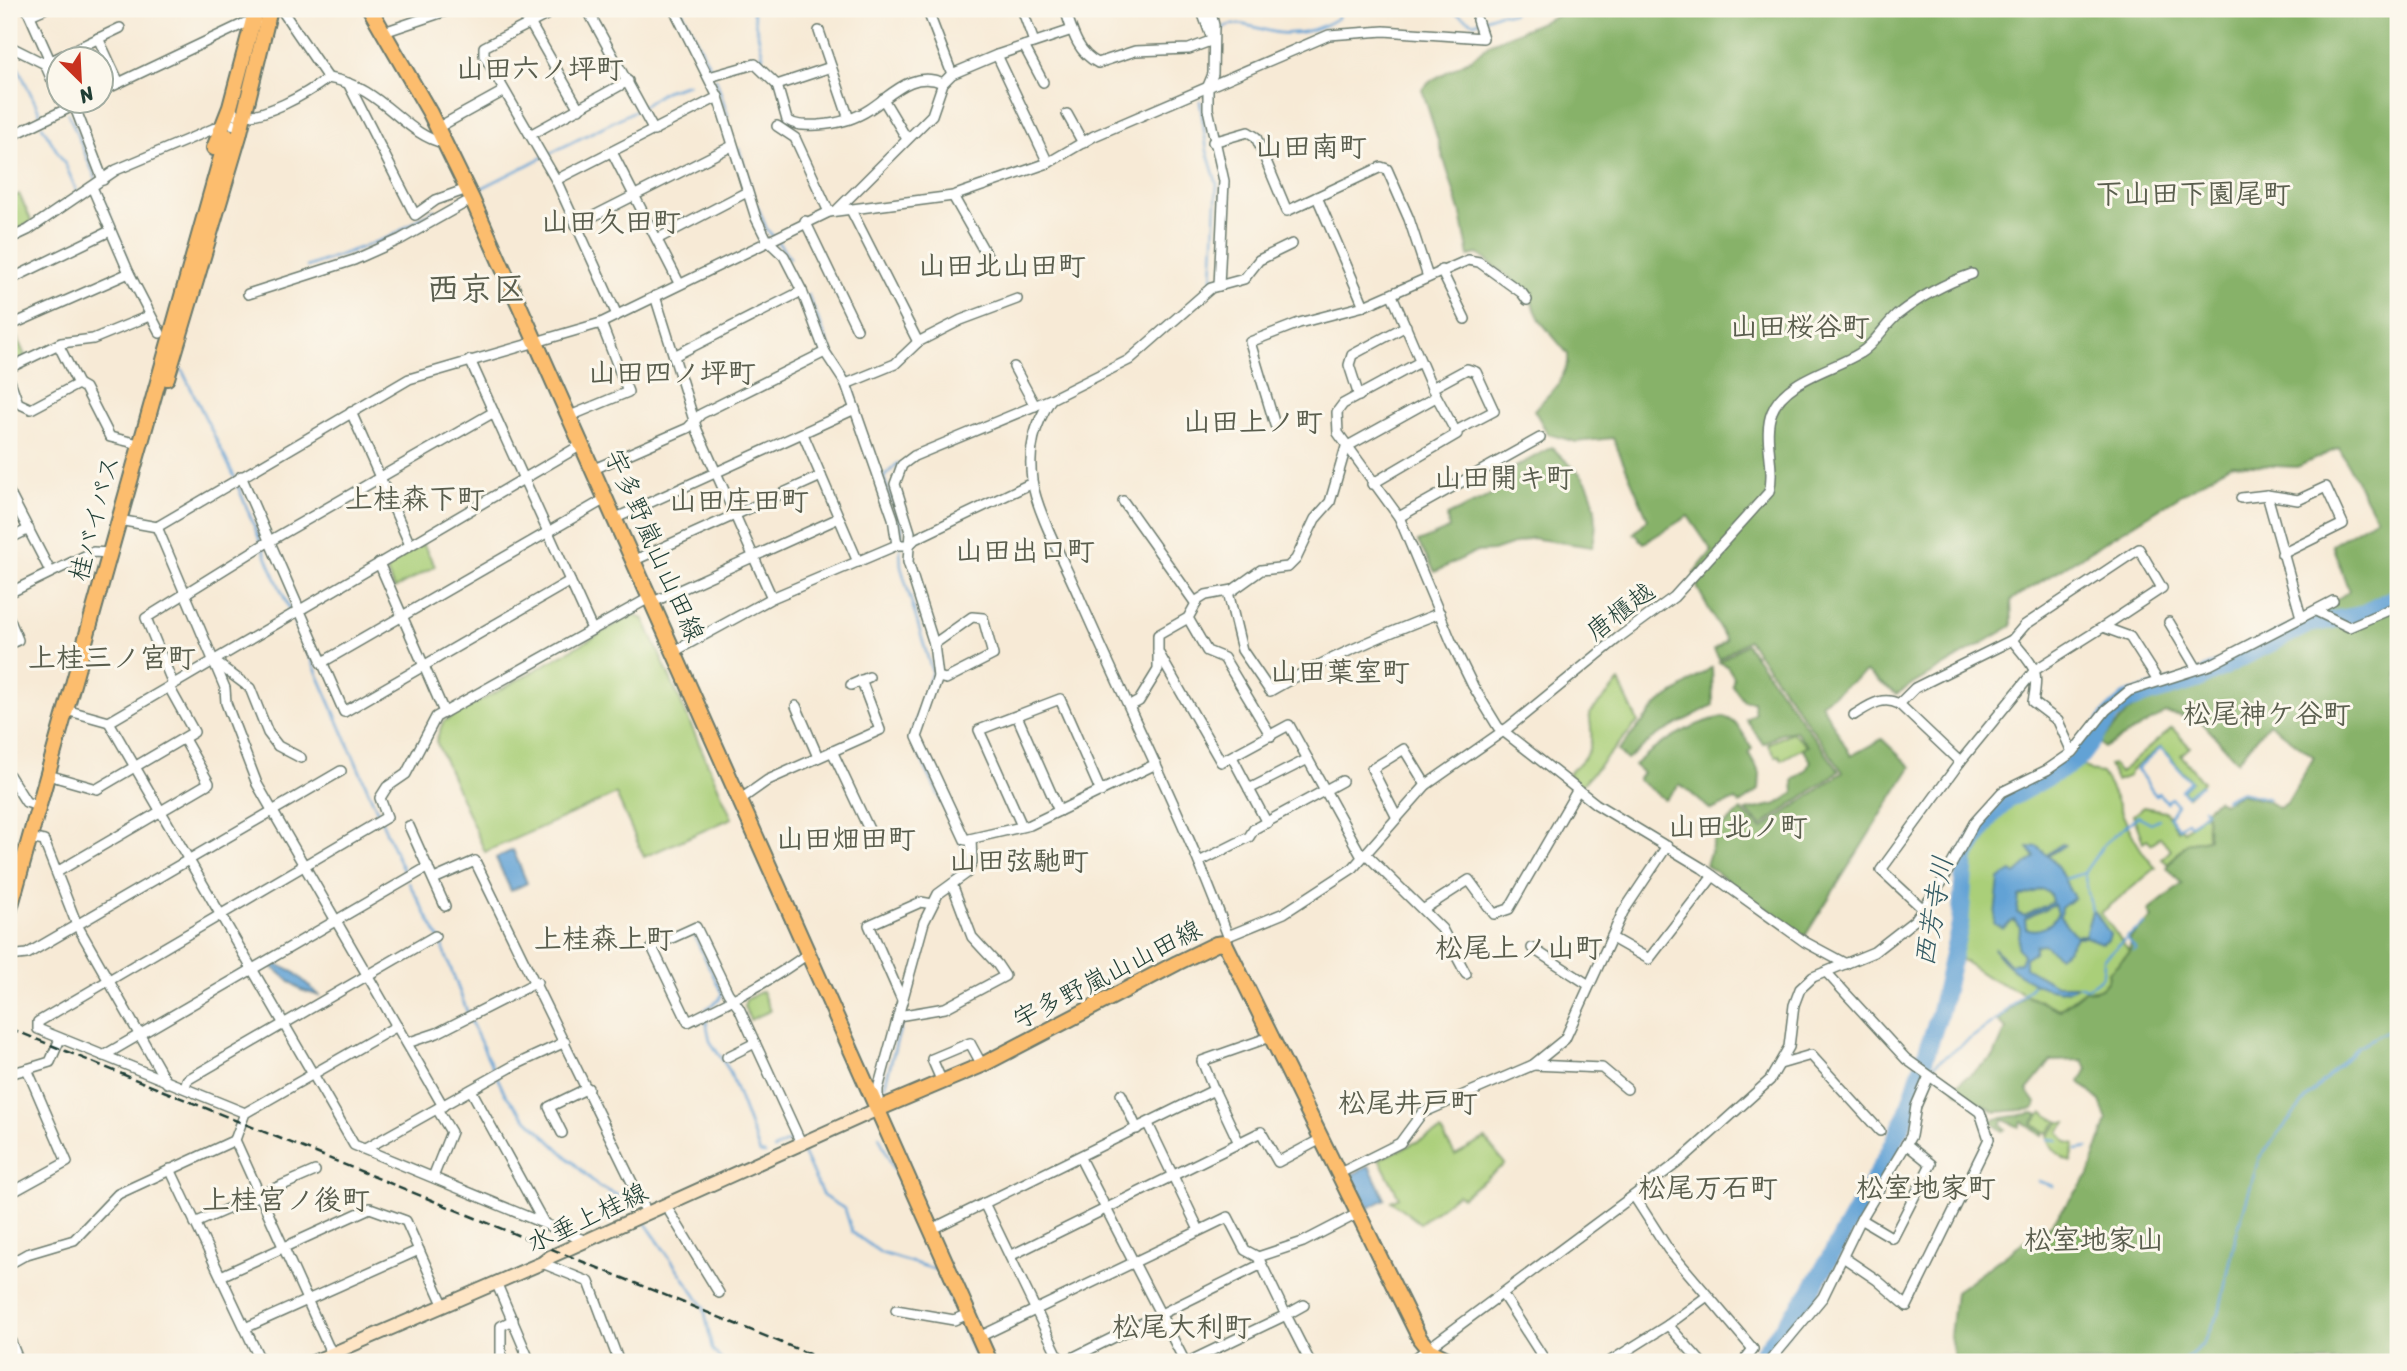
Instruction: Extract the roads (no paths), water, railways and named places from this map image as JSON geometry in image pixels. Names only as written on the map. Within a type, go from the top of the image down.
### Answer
[{"type":"main road","name":"宇多野嵐山山田線","points":[[370,9],[437,128],[537,341],[990,1362]]},
{"type":"main road","points":[[139,444],[138,432],[160,333],[233,127],[230,107],[261,16]]},
{"type":"main road","points":[[139,444],[148,433],[171,366],[261,16]]},
{"type":"main road","name":"桂バイパス","points":[[9,912],[14,875],[29,838],[48,775],[139,444]]},
{"type":"main road","name":"宇多野嵐山山田線","points":[[878,1109],[982,1065],[1226,939],[1321,1139],[1420,1339],[1429,1350]]},
{"type":"main road","name":"水垂上桂線","points":[[313,1362],[337,1357],[443,1304],[542,1263],[878,1109]]},
{"type":"main road","points":[[1429,1350],[1453,1362]]},
{"type":"street","points":[[44,9],[29,12],[48,55],[45,64]]},
{"type":"street","points":[[281,9],[328,78],[361,86],[425,135],[444,143]]},
{"type":"street","points":[[384,32],[452,9]]},
{"type":"street","points":[[558,9],[484,47],[484,55],[556,180],[617,314]]},
{"type":"street","points":[[587,9],[654,131]]},
{"type":"street","points":[[674,9],[718,97],[732,146],[743,169],[747,192],[767,240],[784,256],[802,291],[825,352],[846,383],[893,518],[897,545]]},
{"type":"street","points":[[927,9],[952,74]]},
{"type":"street","points":[[1022,9],[1029,44],[1043,82]]},
{"type":"street","points":[[1065,9],[1072,30],[1087,58],[1098,63],[1135,51],[1189,49],[1213,40]]},
{"type":"street","points":[[1201,9],[1213,40]]},
{"type":"street","points":[[1210,9],[1213,74],[1208,86],[1213,142],[1224,181],[1219,286]]},
{"type":"street","points":[[116,84],[261,16]]},
{"type":"street","points":[[530,23],[579,109]]},
{"type":"street","points":[[119,520],[157,527],[409,379],[601,323],[805,221],[833,211],[851,211],[953,196],[1048,163],[1083,143],[1208,86],[1329,35],[1384,32],[1483,38],[1478,23]]},
{"type":"street","points":[[45,64],[120,28]]},
{"type":"street","points":[[833,211],[932,115],[943,83],[952,74],[997,55],[1072,30]]},
{"type":"street","points":[[819,31],[849,119]]},
{"type":"street","points":[[98,38],[119,83]]},
{"type":"street","points":[[9,46],[45,64]]},
{"type":"street","points":[[997,55],[1048,163]]},
{"type":"street","points":[[709,77],[755,64],[777,85],[787,120],[796,126],[849,119],[869,110],[895,88],[909,82],[923,80],[943,83]]},
{"type":"street","points":[[777,85],[831,67]]},
{"type":"street","points":[[9,239],[27,230],[116,170],[233,127],[301,97],[328,78]]},
{"type":"street","points":[[530,135],[628,81]]},
{"type":"street","points":[[348,83],[415,215],[436,200],[469,194]]},
{"type":"street","points":[[437,128],[504,90]]},
{"type":"street","points":[[556,180],[718,97]]},
{"type":"street","points":[[883,99],[907,139]]},
{"type":"street","points":[[9,137],[46,113]]},
{"type":"street","points":[[1067,114],[1083,143]]},
{"type":"street","points":[[81,116],[103,180]]},
{"type":"street","points":[[777,126],[795,138],[833,211]]},
{"type":"street","points":[[1213,142],[1248,132],[1256,137],[1287,211],[1381,167],[1387,169],[1409,219],[1428,277]]},
{"type":"street","points":[[576,225],[732,146]]},
{"type":"street","points":[[612,152],[679,283]]},
{"type":"street","points":[[92,187],[149,316],[160,333]]},
{"type":"street","points":[[657,239],[747,192]]},
{"type":"street","points":[[248,294],[354,260],[401,239],[469,194]]},
{"type":"street","points":[[953,196],[987,256]]},
{"type":"street","points":[[1317,197],[1364,306]]},
{"type":"street","points":[[851,211],[918,342]]},
{"type":"street","points":[[805,221],[857,329]]},
{"type":"street","points":[[9,280],[110,231]]},
{"type":"street","points":[[1156,764],[1101,792],[1022,826],[965,840],[917,737],[933,698],[938,677],[934,644],[908,562],[910,531],[895,484],[902,465],[914,456],[1051,399],[1129,360],[1211,288],[1244,279],[1259,260],[1292,244]]},
{"type":"street","points":[[1275,425],[1250,342],[1299,323],[1364,306],[1468,260],[1479,262],[1522,293],[1527,300]]},
{"type":"street","points":[[1441,271],[1465,319]]},
{"type":"street","points":[[9,326],[129,273]]},
{"type":"street","name":"唐櫃越","points":[[1226,939],[1284,914],[1343,875],[1426,785],[1503,730],[1674,597],[1769,492],[1773,478],[1770,431],[1772,412],[1787,395],[1812,377],[1863,352],[1898,315],[1939,286],[1972,274]]},
{"type":"street","points":[[674,356],[802,291]]},
{"type":"street","points":[[1392,295],[1434,393],[1456,431]]},
{"type":"street","points":[[655,296],[694,421],[772,598]]},
{"type":"street","points":[[846,383],[895,364],[918,342],[990,307],[1017,299]]},
{"type":"street","points":[[9,368],[59,346],[101,336],[149,316]]},
{"type":"street","points":[[570,416],[628,392],[601,323]]},
{"type":"street","points":[[1359,396],[1349,365],[1352,355],[1406,326]]},
{"type":"street","points":[[59,346],[78,384],[85,388],[110,437],[139,444]]},
{"type":"street","points":[[594,469],[688,428],[694,421],[825,352]]},
{"type":"street","points":[[470,360],[592,629]]},
{"type":"street","points":[[1420,362],[1343,404],[1337,412],[1338,433],[1372,484],[1399,517],[1472,686],[1503,730],[1577,790],[1713,876],[1805,942],[1846,964]]},
{"type":"street","points":[[1014,368],[1034,406]]},
{"type":"street","points":[[1130,706],[1139,701],[1158,670],[1158,635],[1188,618],[1196,604],[1206,595],[1228,592],[1261,570],[1288,567],[1296,559],[1315,519],[1330,502],[1346,447],[1434,393],[1467,369],[1476,372],[1494,411],[1456,431],[1457,434],[1372,484]]},
{"type":"street","points":[[9,378],[18,403],[31,409],[78,384]]},
{"type":"street","points":[[1051,399],[1037,421],[1030,449],[1032,484],[1103,653],[1130,706],[1199,862],[1226,939]]},
{"type":"street","points":[[616,518],[855,409]]},
{"type":"street","points":[[351,412],[410,545]]},
{"type":"street","points":[[48,775],[97,789],[194,732],[171,685],[146,618],[268,542],[494,412]]},
{"type":"street","points":[[803,434],[858,562]]},
{"type":"street","points":[[1399,517],[1540,438]]},
{"type":"street","points":[[109,722],[583,444]]},
{"type":"street","points":[[241,476],[344,712],[570,581]]},
{"type":"street","points":[[635,560],[821,476]]},
{"type":"street","points":[[675,651],[772,598],[897,545],[909,545],[1032,484]]},
{"type":"street","points":[[2241,498],[2267,495],[2298,500],[2326,487],[2343,524],[2282,554]]},
{"type":"street","points":[[9,492],[50,571]]},
{"type":"street","points":[[2267,495],[2301,617]]},
{"type":"street","points":[[321,663],[607,498]]},
{"type":"street","points":[[1123,501],[1196,604]]},
{"type":"street","points":[[245,1113],[60,1039],[38,1029],[38,1022],[387,817],[380,798],[387,787],[406,774],[436,717],[592,629],[839,518]]},
{"type":"street","points":[[157,527],[225,688],[226,703],[257,784],[407,1043],[451,1132],[433,1177]]},
{"type":"street","points":[[9,538],[29,529]]},
{"type":"street","points":[[1899,704],[1916,688],[2012,640],[2025,625],[2139,549],[2162,588],[2035,670],[1960,762],[1881,870],[1923,909]]},
{"type":"street","points":[[9,593],[93,552],[109,553]]},
{"type":"street","points":[[379,563],[444,712]]},
{"type":"street","points":[[1228,592],[1242,650],[1270,691],[1304,670],[1357,649],[1380,635],[1440,613]]},
{"type":"street","points":[[1410,1362],[1680,1161],[1770,1080],[1789,1047],[1794,1005],[1800,989],[1813,977],[1882,946],[1915,920],[1942,882],[1974,823],[1990,802],[2002,792],[2047,771],[2072,752],[2118,698],[2158,681],[2197,669],[2316,611],[2333,600]]},
{"type":"street","points":[[2316,611],[2343,626],[2368,622],[2398,606]]},
{"type":"street","points":[[934,644],[972,617],[983,618],[993,656],[946,679],[938,677]]},
{"type":"street","points":[[9,618],[18,640],[9,644]]},
{"type":"street","points":[[1188,618],[1206,651],[1224,658],[1271,736]]},
{"type":"street","points":[[2169,622],[2197,669]]},
{"type":"street","points":[[2103,627],[2130,637],[2158,681]]},
{"type":"street","points":[[2012,640],[2038,676],[2033,702],[2058,721],[2072,752]]},
{"type":"street","points":[[1158,652],[1221,762],[1289,725],[1324,790],[1364,855],[1424,909],[1442,929],[1466,974]]},
{"type":"street","points":[[214,660],[250,688],[268,733],[278,746],[301,758]]},
{"type":"street","points":[[741,799],[768,780],[880,730],[865,679],[851,685]]},
{"type":"street","points":[[1022,826],[979,730],[1060,699],[1101,792]]},
{"type":"street","points":[[1854,715],[1875,702],[1890,699],[1899,704],[1960,762]]},
{"type":"street","points":[[796,706],[818,757]]},
{"type":"street","points":[[66,710],[109,722],[354,1144],[586,1241]]},
{"type":"street","points":[[1017,716],[1059,811]]},
{"type":"street","points":[[57,872],[209,783],[184,739]]},
{"type":"street","points":[[1396,816],[1372,769],[1404,749],[1426,785]]},
{"type":"street","points":[[832,751],[874,840]]},
{"type":"street","points":[[1231,757],[1267,823]]},
{"type":"street","points":[[1249,789],[1308,759]]},
{"type":"street","points":[[9,956],[27,954],[341,771]]},
{"type":"street","points":[[9,775],[26,802],[38,806]]},
{"type":"street","points":[[1199,862],[1249,837],[1254,829],[1342,781]]},
{"type":"street","points":[[1424,909],[1469,880],[1494,914],[1509,909],[1577,790]]},
{"type":"street","points":[[409,826],[445,906]]},
{"type":"street","points":[[29,838],[44,841],[77,925],[167,1083]]},
{"type":"street","points":[[878,1109],[878,1088],[909,968],[932,904],[967,873],[972,862],[971,839]]},
{"type":"street","points":[[1340,1173],[1400,1143],[1422,1113],[1533,1065],[1565,1039],[1623,912],[1667,846]]},
{"type":"street","points":[[434,879],[475,861],[537,982],[647,1213]]},
{"type":"street","points":[[103,1056],[428,867]]},
{"type":"street","points":[[1612,938],[1649,959],[1713,876]]},
{"type":"street","points":[[898,1016],[945,1008],[1005,976],[972,937],[952,884]]},
{"type":"street","points":[[902,1000],[870,925],[920,902],[932,904]]},
{"type":"street","points":[[802,1144],[734,999],[696,927],[652,947],[688,1022],[734,999],[783,973],[810,953]]},
{"type":"street","points":[[185,1088],[187,1080],[435,936]]},
{"type":"street","points":[[1532,948],[1589,985]]},
{"type":"street","points":[[1827,973],[1906,1059],[1980,1112],[1989,1139],[1906,1306],[1877,1280],[1843,1258]]},
{"type":"street","points":[[407,1043],[437,1032],[537,982]]},
{"type":"street","points":[[337,1357],[328,1346],[235,1140],[245,1113],[397,1026]]},
{"type":"street","points":[[1238,1143],[1202,1061],[1273,1036]]},
{"type":"street","points":[[9,1074],[50,1062],[60,1039]]},
{"type":"street","points":[[365,1149],[515,1065],[565,1042]]},
{"type":"street","points":[[727,1057],[755,1043]]},
{"type":"street","points":[[942,1082],[932,1059],[970,1043],[982,1065]]},
{"type":"street","points":[[1780,1064],[1811,1055],[1880,1130]]},
{"type":"street","points":[[1533,1065],[1602,1068],[1626,1089]]},
{"type":"street","points":[[9,1194],[67,1162],[27,1069]]},
{"type":"street","points":[[1769,1362],[1823,1297],[1861,1219],[1906,1144],[1929,1076]]},
{"type":"street","points":[[562,1133],[549,1107],[588,1088]]},
{"type":"street","points":[[471,1090],[544,1223]]},
{"type":"street","points":[[932,1229],[1214,1090]]},
{"type":"street","points":[[1121,1094],[1137,1129]]},
{"type":"street","points":[[1148,1124],[1199,1230]]},
{"type":"street","points":[[1010,1256],[1261,1132],[1278,1162],[1321,1139]]},
{"type":"street","points":[[9,1264],[27,1254],[74,1240],[118,1194],[235,1140]]},
{"type":"street","points":[[1861,1219],[1893,1238],[1931,1164],[1906,1144]]},
{"type":"street","points":[[1080,1158],[1187,1362],[1304,1305]]},
{"type":"street","points":[[170,1169],[261,1362]]},
{"type":"street","points":[[195,1223],[315,1171]]},
{"type":"street","points":[[1634,1196],[1668,1249],[1752,1349],[1744,1362]]},
{"type":"street","points":[[984,1203],[1063,1362],[1359,1213]]},
{"type":"street","points":[[666,1206],[719,1293]]},
{"type":"street","points":[[220,1276],[370,1208],[406,1221],[443,1304]]},
{"type":"street","points":[[979,1337],[1228,1217],[1245,1250],[1259,1261],[1310,1362]]},
{"type":"street","points":[[245,1328],[419,1250]]},
{"type":"street","points":[[542,1263],[589,1282],[619,1362]]},
{"type":"street","points":[[496,1282],[530,1362]]},
{"type":"street","points":[[1503,1295],[1546,1362]]},
{"type":"street","points":[[1609,1362],[1668,1325],[1706,1297]]},
{"type":"street","points":[[896,1310],[954,1320],[968,1314]]},
{"type":"street","points":[[500,1362],[501,1326],[513,1320]]},
{"type":"street","points":[[1668,1325],[1701,1362]]},
{"type":"street","points":[[9,1337],[19,1362]]},
{"type":"water","points":[[2061,844],[2065,845],[2048,856],[2058,867],[2074,898],[2061,908],[2060,917],[2075,935],[2085,935],[2092,911],[2095,912],[2110,934],[2108,940],[2101,943],[2086,937],[2076,937],[2068,949],[2058,956],[2044,944],[2036,945],[2034,952],[2025,958],[2025,967],[2056,985],[2078,985],[2068,990],[2057,990],[2032,982],[2008,966],[1994,948],[2009,964],[2020,963],[2023,955],[2018,948],[2020,928],[2014,920],[2003,928],[1994,924],[1999,879],[2012,871],[2016,874],[2035,857],[2028,848],[2037,846],[2047,855]],"holes":[[[2042,889],[2050,894],[2052,902],[2025,916],[2017,913],[2019,897]],[[2054,904],[2057,914],[2048,925],[2035,930],[2026,928],[2025,919]]]},
{"type":"water","points":[[513,850],[527,883],[511,891],[496,858]]},
{"type":"water","points":[[274,963],[294,972],[320,996],[301,990],[271,966]]},
{"type":"water","points":[[1369,1166],[1385,1199],[1369,1208],[1351,1175]]},
{"type":"waterway","points":[[681,9],[713,73]]},
{"type":"waterway","points":[[752,9],[763,56],[753,60]]},
{"type":"waterway","points":[[1217,71],[1218,34],[1224,28],[1239,24],[1280,33],[1303,32],[1338,18],[1340,9]]},
{"type":"waterway","points":[[1448,9],[1474,23],[1500,13],[1512,14],[1517,9]]},
{"type":"waterway","points":[[15,61],[41,115]]},
{"type":"waterway","points":[[716,79],[728,116]]},
{"type":"waterway","points":[[480,189],[638,109],[665,91],[688,84]]},
{"type":"waterway","points":[[1200,101],[1207,151],[1217,184],[1212,280]]},
{"type":"waterway","points":[[69,116],[96,179]]},
{"type":"waterway","points":[[42,126],[66,166],[78,194]]},
{"type":"waterway","points":[[739,149],[751,189]]},
{"type":"waterway","points":[[98,186],[127,257]]},
{"type":"waterway","points":[[757,205],[767,230],[773,236]]},
{"type":"waterway","points":[[307,267],[390,237],[434,210]]},
{"type":"waterway","points":[[777,241],[790,258]]},
{"type":"waterway","points":[[808,295],[831,351],[851,384],[857,404]]},
{"type":"waterway","points":[[182,370],[235,478]]},
{"type":"waterway","points":[[883,478],[898,463]]},
{"type":"waterway","points":[[884,479],[902,527],[901,542]]},
{"type":"waterway","points":[[237,484],[261,543]]},
{"type":"waterway","points":[[263,549],[406,877]]},
{"type":"waterway","points":[[900,549],[901,567],[932,672],[911,737],[953,825]]},
{"type":"waterway","name":"西芳寺川","points":[[1756,1362],[1810,1293],[1891,1149],[1907,1113],[1940,1011],[1960,925],[1965,857],[1992,815],[2009,799],[2077,761],[2111,715],[2127,701],[2197,680],[2309,624],[2360,615],[2398,596]]},
{"type":"waterway","points":[[2201,785],[2186,795],[2181,790],[2190,781],[2161,748],[2137,769],[2156,796],[2158,793],[2167,802],[2171,798],[2177,805],[2169,817],[2179,828],[2187,821],[2190,825],[2206,811],[2203,808]]},
{"type":"waterway","points":[[2225,799],[2240,792],[2269,799]]},
{"type":"waterway","points":[[2065,879],[2084,873],[2104,844],[2138,816],[2151,823],[2159,819]]},
{"type":"waterway","points":[[953,878],[964,859],[961,840]]},
{"type":"waterway","points":[[2084,873],[2092,911]]},
{"type":"waterway","points":[[409,883],[440,940],[468,1014]]},
{"type":"waterway","points":[[2126,938],[2145,924]]},
{"type":"waterway","points":[[694,935],[722,994],[719,1000],[706,1009]]},
{"type":"waterway","points":[[2126,938],[2136,949],[2133,951]]},
{"type":"waterway","points":[[2078,985],[2087,988],[2099,980],[2103,974],[2104,959],[2124,940]]},
{"type":"waterway","points":[[1927,1070],[1999,1018],[2033,985]]},
{"type":"waterway","points":[[705,1015],[710,1041],[729,1070],[760,1153],[765,1154]]},
{"type":"waterway","points":[[883,1092],[903,1018]]},
{"type":"waterway","points":[[470,1020],[505,1094],[523,1115],[599,1187],[626,1199],[636,1210]]},
{"type":"waterway","points":[[2182,1362],[2202,1345],[2219,1313],[2235,1239],[2259,1158],[2307,1098],[2357,1047],[2398,1025]]},
{"type":"waterway","points":[[879,1136],[957,1314]]},
{"type":"waterway","points":[[2048,1139],[2058,1140]]},
{"type":"waterway","points":[[774,1149],[790,1141]]},
{"type":"waterway","points":[[2077,1150],[2088,1148]]},
{"type":"waterway","points":[[802,1151],[823,1196],[845,1209],[852,1232],[881,1253],[937,1270]]},
{"type":"waterway","points":[[2038,1181],[2053,1186]]},
{"type":"waterway","points":[[644,1221],[704,1307],[712,1349],[723,1362]]},
{"type":"waterway","points":[[960,1320],[978,1362]]},
{"type":"railway","points":[[9,1028],[829,1362]]},
{"type":"district","name":"山田六ノ坪町","points":[[540,68]]},
{"type":"district","name":"山田南町","points":[[1311,146]]},
{"type":"district","name":"下山田下園尾町","points":[[2193,193]]},
{"type":"district","name":"山田久田町","points":[[611,221]]},
{"type":"district","name":"山田北山田町","points":[[1002,265]]},
{"type":"district","name":"西京区","points":[[476,288]]},
{"type":"district","name":"山田桜谷町","points":[[1800,326]]},
{"type":"district","name":"山田四ノ坪町","points":[[672,372]]},
{"type":"district","name":"山田上ノ町","points":[[1253,421]]},
{"type":"district","name":"山田開キ町","points":[[1504,477]]},
{"type":"district","name":"上桂森下町","points":[[415,498]]},
{"type":"district","name":"山田庄田町","points":[[739,500]]},
{"type":"district","name":"山田出口町","points":[[1025,550]]},
{"type":"district","name":"上桂三ノ宮町","points":[[112,657]]},
{"type":"district","name":"山田葉室町","points":[[1340,671]]},
{"type":"district","name":"松尾神ケ谷町","points":[[2267,713]]},
{"type":"district","name":"山田北ノ町","points":[[1738,826]]},
{"type":"district","name":"山田畑田町","points":[[846,838]]},
{"type":"district","name":"山田弦馳町","points":[[1019,860]]},
{"type":"district","name":"上桂森上町","points":[[604,938]]},
{"type":"district","name":"松尾上ノ山町","points":[[1519,947]]},
{"type":"district","name":"松尾井戸町","points":[[1408,1102]]},
{"type":"district","name":"松尾万石町","points":[[1708,1187]]},
{"type":"district","name":"松室地家町","points":[[1926,1187]]},
{"type":"district","name":"上桂宮ノ後町","points":[[286,1199]]},
{"type":"district","name":"松室地家山","points":[[2094,1239]]},
{"type":"district","name":"松尾大利町","points":[[1182,1326]]}]
